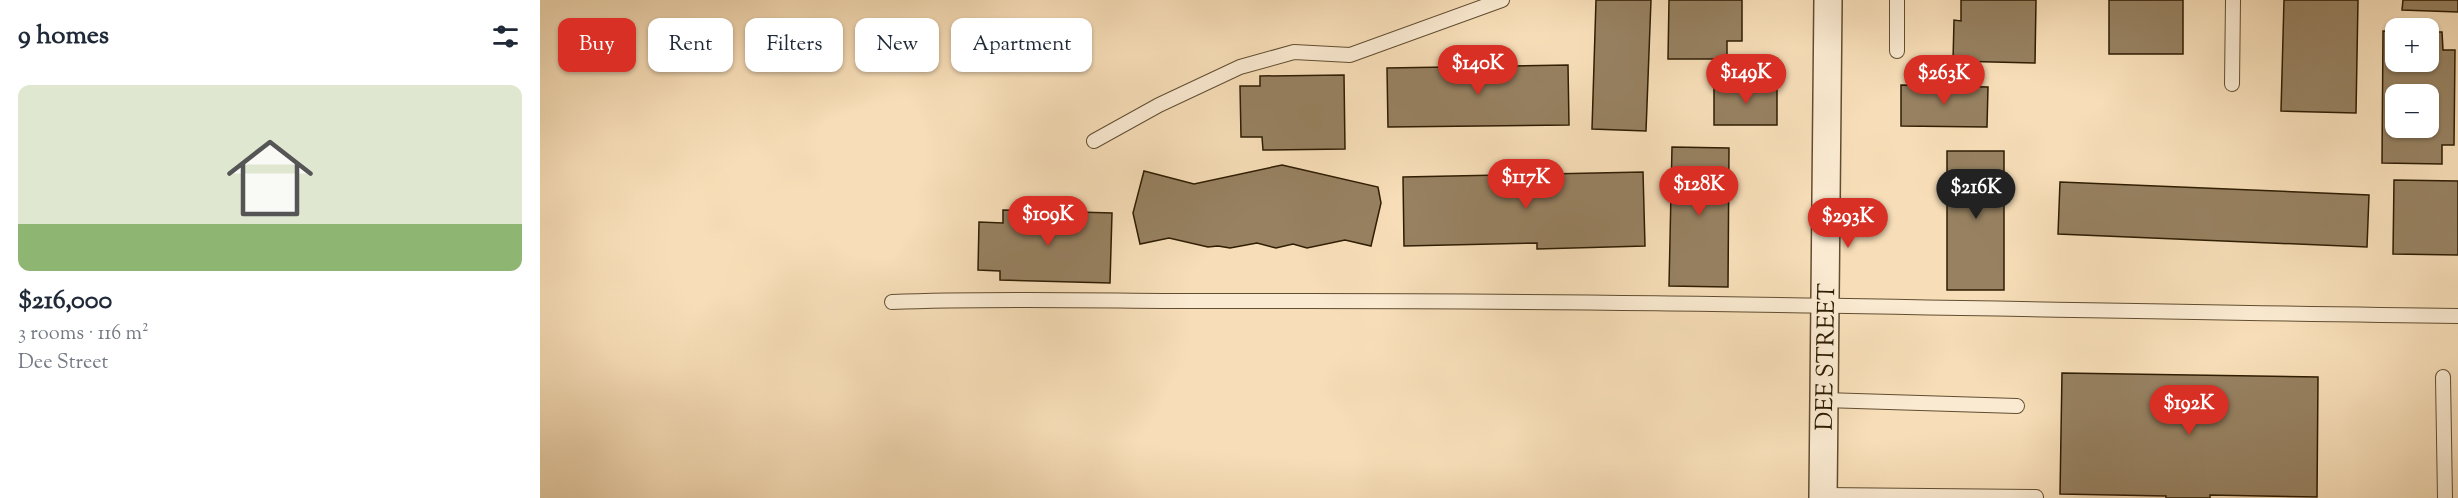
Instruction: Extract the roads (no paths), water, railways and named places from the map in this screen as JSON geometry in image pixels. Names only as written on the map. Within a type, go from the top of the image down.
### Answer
[{"type":"street","name":"DEE STREET","points":[[1823,496],[1828,0]]},
{"type":"lane","points":[[1094,141],[1159,105],[1240,67],[1294,51],[1350,56],[1502,0]]},
{"type":"lane","points":[[1897,0],[1897,51]]},
{"type":"lane","points":[[2232,84],[2233,0]]},
{"type":"lane","points":[[892,302],[980,298],[1229,301],[1464,300],[2458,316]]},
{"type":"lane","points":[[2443,377],[2445,498]]},
{"type":"lane","points":[[1824,400],[2017,406]]},
{"type":"lane","points":[[1823,496],[2036,497]]}]
